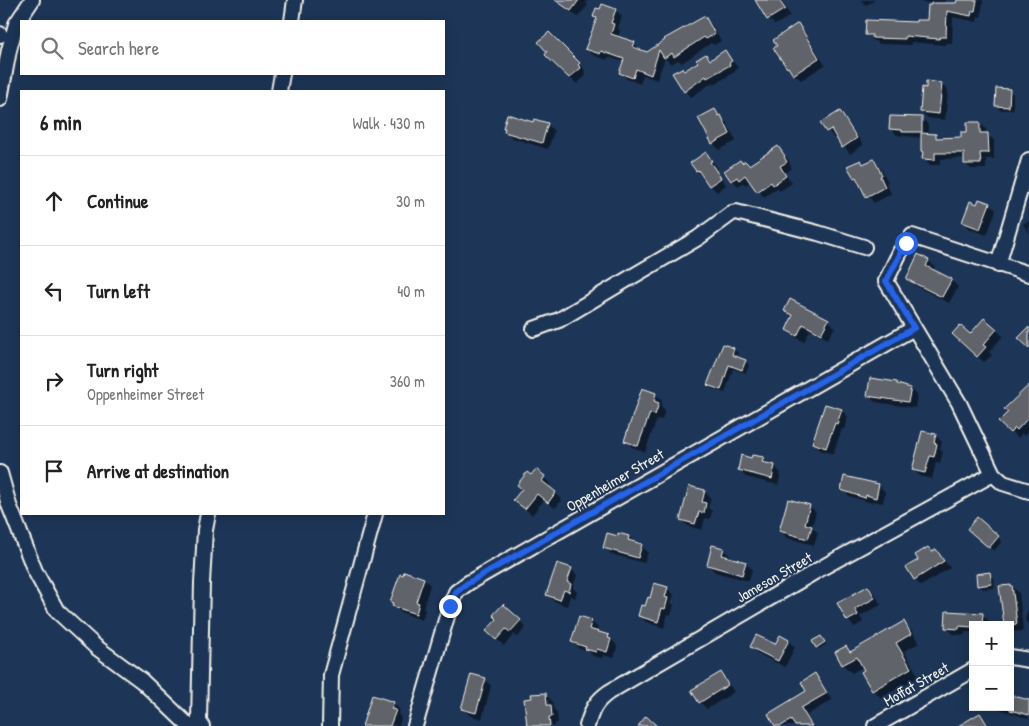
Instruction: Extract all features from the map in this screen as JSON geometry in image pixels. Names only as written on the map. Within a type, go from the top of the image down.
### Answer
[{"type":"street","points":[[0,99],[4,48],[16,24],[32,0]]},
{"type":"street","points":[[292,20],[295,0]]},
{"type":"street","points":[[279,90],[282,75]]},
{"type":"street","points":[[998,264],[1029,160]]},
{"type":"street","points":[[534,329],[559,320],[698,238],[736,212],[818,232],[864,247]]},
{"type":"street","points":[[1029,274],[912,236],[900,252],[886,281],[959,403],[993,474],[1003,482],[1029,491]]},
{"type":"street","name":"Oppenheimer Street","points":[[415,726],[450,606],[456,592],[468,583],[914,328]]},
{"type":"street","points":[[0,473],[9,504],[35,571],[57,611],[96,647],[142,681],[189,726]]},
{"type":"street","name":"Jameson Street","points":[[588,726],[591,712],[598,700],[610,692],[825,566],[993,474]]},
{"type":"street","points":[[202,726],[199,721],[202,584],[205,530],[208,515]]},
{"type":"street","points":[[330,726],[331,675],[375,515]]},
{"type":"street","points":[[1014,658],[1029,660]]},
{"type":"street","name":"Moffat Street","points":[[875,726],[969,672]]},
{"type":"building","points":[[555,0],[579,0],[571,11]]},
{"type":"building","points":[[755,0],[779,0],[785,9],[767,20]]},
{"type":"building","points":[[957,0],[977,0],[975,11],[972,11],[971,16],[947,11],[946,37],[940,37],[939,39],[905,36],[905,39],[872,38],[872,35],[865,35],[866,20],[916,22],[916,20],[927,20],[928,5],[931,5],[931,3],[956,3]]},
{"type":"building","points":[[602,4],[616,9],[611,23],[614,24],[611,34],[635,42],[633,47],[647,52],[664,39],[705,16],[715,34],[706,39],[704,37],[674,57],[672,53],[664,58],[659,50],[651,75],[636,69],[633,78],[619,73],[624,59],[601,51],[600,54],[585,49],[597,18],[593,17],[596,8],[600,9]]},
{"type":"building","points":[[798,23],[819,58],[793,75],[773,48],[777,46],[773,40]]},
{"type":"building","points":[[549,32],[580,63],[578,65],[581,68],[569,78],[545,55],[547,52],[538,42]]},
{"type":"building","points":[[725,50],[732,61],[729,63],[730,65],[707,78],[706,76],[684,92],[672,73],[682,68],[684,71],[706,54],[710,60]]},
{"type":"building","points":[[926,81],[942,83],[939,114],[920,112],[922,87],[926,88]]},
{"type":"building","points":[[996,88],[1010,89],[1009,107],[995,106]]},
{"type":"building","points":[[715,109],[719,116],[721,115],[730,134],[712,144],[698,118]]},
{"type":"building","points":[[840,111],[857,138],[842,148],[831,129],[826,132],[820,123]]},
{"type":"building","points":[[507,114],[533,122],[534,119],[548,123],[542,143],[504,132],[505,128],[503,128]]},
{"type":"building","points":[[890,116],[922,117],[922,132],[902,132],[902,130],[889,129]]},
{"type":"building","points":[[967,122],[980,122],[980,133],[988,133],[989,153],[980,153],[981,164],[964,164],[964,153],[935,153],[935,160],[922,159],[921,133],[936,134],[936,138],[961,137],[961,132],[967,132]]},
{"type":"building","points":[[778,146],[787,162],[780,166],[786,176],[773,185],[771,182],[757,192],[745,175],[739,180],[737,177],[731,181],[724,171],[740,160],[742,163],[745,161],[749,165]]},
{"type":"building","points":[[706,152],[712,161],[710,162],[721,178],[709,186],[698,170],[696,171],[690,163]]},
{"type":"building","points":[[874,159],[882,175],[880,176],[885,187],[866,197],[856,177],[854,178],[847,166],[861,160],[863,164]]},
{"type":"building","points":[[979,199],[990,203],[980,229],[962,222],[970,201],[977,204]]},
{"type":"building","points":[[918,254],[929,260],[926,266],[952,279],[942,297],[906,279]]},
{"type":"building","points":[[790,299],[829,319],[821,334],[803,324],[797,336],[786,330],[793,315],[784,311]]},
{"type":"building","points":[[984,318],[997,329],[983,345],[986,347],[977,357],[952,334],[960,325],[970,334]]},
{"type":"building","points":[[1029,327],[1029,348],[1018,338]]},
{"type":"building","points":[[723,344],[734,348],[732,355],[746,360],[742,370],[729,365],[721,390],[707,385]]},
{"type":"building","points":[[870,378],[897,382],[897,384],[911,388],[908,402],[867,396]]},
{"type":"building","points":[[1029,385],[1029,417],[1017,430],[1015,428],[1010,433],[998,422],[1008,412],[1004,409]]},
{"type":"building","points":[[642,388],[656,393],[654,401],[659,403],[655,415],[650,413],[638,446],[624,441]]},
{"type":"building","points":[[825,404],[842,409],[826,448],[812,443]]},
{"type":"building","points":[[922,431],[936,434],[934,443],[937,444],[934,457],[930,456],[925,473],[912,470]]},
{"type":"building","points":[[741,455],[751,458],[752,455],[764,457],[762,462],[775,465],[772,479],[738,470]]},
{"type":"building","points":[[536,469],[545,476],[542,481],[556,492],[548,503],[537,494],[525,509],[513,500],[522,489],[517,485],[527,472],[531,475]]},
{"type":"building","points":[[844,476],[879,484],[876,498],[866,495],[865,498],[841,490]]},
{"type":"building","points":[[689,486],[705,490],[702,502],[706,503],[704,513],[699,512],[695,524],[680,520]]},
{"type":"building","points":[[788,499],[810,505],[805,524],[812,526],[808,539],[779,531]]},
{"type":"building","points":[[977,517],[999,536],[989,548],[967,529]]},
{"type":"building","points":[[607,533],[629,536],[628,540],[642,544],[638,558],[603,548]]},
{"type":"building","points":[[712,545],[724,548],[722,555],[746,562],[742,575],[707,565]]},
{"type":"building","points":[[928,547],[932,552],[936,549],[944,561],[914,580],[906,567],[918,560],[915,555]]},
{"type":"building","points":[[557,563],[572,568],[567,582],[571,584],[569,592],[564,590],[560,600],[546,595]]},
{"type":"building","points":[[404,571],[424,578],[416,602],[419,603],[416,614],[392,606],[393,603],[390,602],[400,574],[403,575]]},
{"type":"building","points":[[990,572],[992,584],[977,586],[976,574]]},
{"type":"building","points":[[654,583],[668,587],[665,597],[668,598],[665,609],[662,608],[658,622],[638,616],[641,605],[645,606],[648,597],[650,598]]},
{"type":"building","points":[[1012,585],[1017,624],[1014,624],[1014,621],[1003,621],[999,586]]},
{"type":"building","points":[[868,586],[875,598],[855,609],[858,615],[847,621],[837,603]]},
{"type":"building","points":[[503,604],[521,620],[510,632],[506,629],[496,640],[486,631],[497,619],[493,615]]},
{"type":"building","points":[[946,611],[983,613],[982,621],[969,621],[969,627],[959,626],[959,629],[945,628]]},
{"type":"building","points":[[579,616],[592,620],[589,629],[609,635],[608,638],[611,639],[607,652],[597,649],[596,652],[585,649],[586,647],[571,642]]},
{"type":"building","points":[[904,621],[911,634],[896,643],[911,668],[872,691],[861,672],[864,670],[857,657],[842,665],[835,652],[846,646],[850,652]]},
{"type":"building","points":[[756,635],[775,644],[780,635],[789,640],[778,661],[750,647]]},
{"type":"building","points":[[821,636],[825,642],[816,648],[812,641]]},
{"type":"building","points":[[721,672],[728,685],[699,703],[691,690]]},
{"type":"building","points":[[815,673],[827,693],[801,708],[812,726],[795,726],[791,720],[781,726],[775,726],[768,714],[806,691],[801,682]]},
{"type":"building","points":[[471,674],[486,678],[476,713],[461,709]]},
{"type":"building","points":[[546,693],[547,705],[551,705],[552,717],[549,717],[550,726],[527,726],[524,699],[532,698],[531,694]]},
{"type":"building","points":[[372,695],[394,702],[391,709],[396,710],[390,726],[362,726]]},
{"type":"building","points":[[1014,696],[1029,700],[1029,715],[1014,711]]},
{"type":"building","points":[[980,713],[988,726],[958,726]]},
{"type":"building","points":[[646,716],[657,726],[638,726]]},
{"type":"route","points":[[450,606],[456,592],[468,583],[914,328],[886,281],[906,243]]}]
